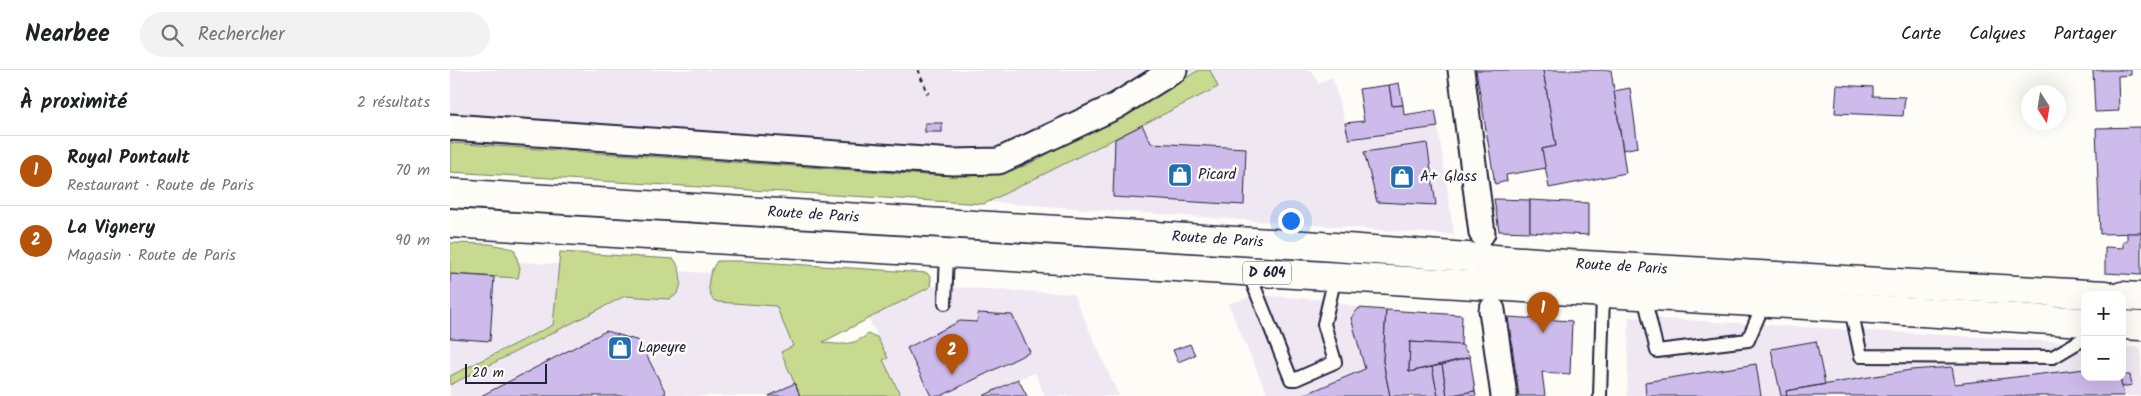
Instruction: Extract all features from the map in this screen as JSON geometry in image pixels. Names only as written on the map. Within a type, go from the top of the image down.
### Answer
[{"type":"main road","name":"Route de Paris","points":[[450,193],[1300,244],[1550,263],[2081,294]]},
{"type":"main road","name":"Route de Paris","points":[[450,222],[2081,322]]},
{"type":"main road","points":[[2126,296],[2141,297]]},
{"type":"main road","points":[[2126,325],[2141,326]]},
{"type":"street","points":[[450,127],[953,162],[1000,161],[1116,106],[1174,70]]},
{"type":"street","points":[[1460,70],[1482,233]]},
{"type":"street","points":[[1492,310],[1504,396]]},
{"type":"lane","points":[[945,303],[947,253]]},
{"type":"lane","points":[[1248,271],[1291,379],[1296,379],[1335,362],[1324,324],[1335,277]]},
{"type":"lane","points":[[1600,396],[1603,294]]},
{"type":"lane","points":[[1644,296],[1657,351],[1748,340],[1764,303]]},
{"type":"lane","points":[[1851,308],[1861,356],[2053,357],[2081,340]]},
{"type":"path","points":[[918,70],[928,94]]},
{"type":"shaded area","points":[[450,70],[1311,70],[1319,84],[1332,77],[1350,139],[1438,127],[1454,235],[989,202],[971,182],[450,145]]},
{"type":"shaded area","points":[[450,258],[1073,294],[1119,396],[1045,396],[1035,373],[983,396],[901,396],[883,360],[888,357],[868,318],[785,362],[800,396],[450,396]]},
{"type":"shaded area","points":[[1257,295],[1330,300],[1359,308],[1373,396],[1268,396],[1228,304]]},
{"type":"shaded area","points":[[1629,317],[2081,343],[2081,381],[2126,381],[2126,346],[2141,348],[2141,396],[1627,396]]},
{"type":"green space","points":[[1199,70],[1210,70],[1218,87],[984,204],[450,172],[450,143],[926,175],[985,176],[1025,166],[1160,94]]},
{"type":"green space","points":[[450,243],[490,244],[514,249],[520,268],[518,278],[450,274]]},
{"type":"green space","points":[[560,252],[674,259],[679,269],[680,287],[674,297],[668,299],[625,296],[450,385],[450,376],[553,325]]},
{"type":"green space","points":[[717,261],[745,261],[927,273],[931,278],[930,287],[823,342],[847,344],[868,334],[877,337],[888,358],[883,360],[901,396],[800,396],[781,352],[793,346],[776,306],[718,302],[713,300],[709,290],[709,280]]},
{"type":"building","points":[[1476,70],[1543,70],[1556,146],[1542,149],[1546,168],[1506,175],[1507,181],[1495,184]]},
{"type":"building","points":[[1543,70],[1611,70],[1626,173],[1549,188],[1542,149],[1556,146]]},
{"type":"building","points":[[2093,70],[2131,70],[2131,75],[2118,76],[2119,111],[2095,112]]},
{"type":"building","points":[[1399,83],[1403,105],[1392,106],[1389,85]]},
{"type":"building","points":[[1389,85],[1392,106],[1403,105],[1404,115],[1435,110],[1438,127],[1349,139],[1345,123],[1364,121],[1359,89]]},
{"type":"building","points":[[1837,85],[1873,87],[1873,96],[1905,97],[1903,116],[1835,113]]},
{"type":"building","points":[[1630,88],[1638,147],[1623,150],[1614,91]]},
{"type":"building","points":[[925,123],[942,123],[942,132],[925,132]]},
{"type":"building","name":"Picard","points":[[1142,125],[1151,143],[1246,148],[1244,205],[1113,197],[1115,139]]},
{"type":"building","points":[[2141,127],[2141,233],[2100,234],[2096,128]]},
{"type":"building","name":"A+ Glass","points":[[1427,143],[1436,205],[1377,202],[1364,152]]},
{"type":"building","points":[[1494,199],[1530,200],[1530,232],[1499,231]]},
{"type":"building","points":[[1530,200],[1588,203],[1588,235],[1530,232]]},
{"type":"building","points":[[2127,233],[2141,233],[2141,275],[2105,273],[2105,247],[2123,248],[2123,241],[2127,241]]},
{"type":"building","points":[[450,274],[494,277],[490,341],[450,338]]},
{"type":"building","points":[[1359,308],[1386,310],[1383,361],[1390,396],[1301,396],[1365,369],[1351,318]]},
{"type":"building","points":[[1386,310],[1462,315],[1461,345],[1410,342],[1409,372],[1432,367],[1438,396],[1390,396],[1383,361]]},
{"type":"building","points":[[978,313],[1012,315],[1030,352],[941,396],[931,396],[907,348],[960,321],[977,322]]},
{"type":"building","points":[[1508,317],[1572,321],[1570,374],[1542,372],[1545,396],[1519,396]]},
{"type":"building","points":[[606,331],[639,341],[666,393],[660,396],[481,396]]},
{"type":"building","points":[[1816,341],[1825,384],[1786,391],[1787,396],[1781,396],[1771,349]]},
{"type":"building","points":[[1410,342],[1462,345],[1470,357],[1409,372]]},
{"type":"building","points":[[1190,344],[1195,355],[1178,362],[1173,350]]},
{"type":"building","points":[[1470,357],[1475,391],[1447,396],[1442,365]]},
{"type":"building","points":[[1756,364],[1761,396],[1646,396],[1645,382]]},
{"type":"building","points":[[1442,365],[1447,396],[1438,396],[1432,367]]},
{"type":"building","points":[[1952,367],[1955,384],[2081,369],[2081,381],[2121,381],[2124,396],[1787,396],[1786,391],[1911,370]]},
{"type":"building","points":[[2126,375],[2130,375],[2132,385],[2122,387],[2121,381],[2126,381]]},
{"type":"building","points":[[1018,379],[1027,396],[983,396]]},
{"type":"building","points":[[795,383],[800,396],[769,396]]},
{"type":"building","points":[[1475,391],[1476,396],[1447,396]]},
{"type":"place","name":"Picard","points":[[1180,175]]},
{"type":"place","name":"A+ Glass","points":[[1402,177]]},
{"type":"place","name":"Royal Pontault","points":[[1543,333]]},
{"type":"place","name":"Lapeyre","points":[[620,348]]},
{"type":"place","name":"La Vignery","points":[[952,375]]}]
